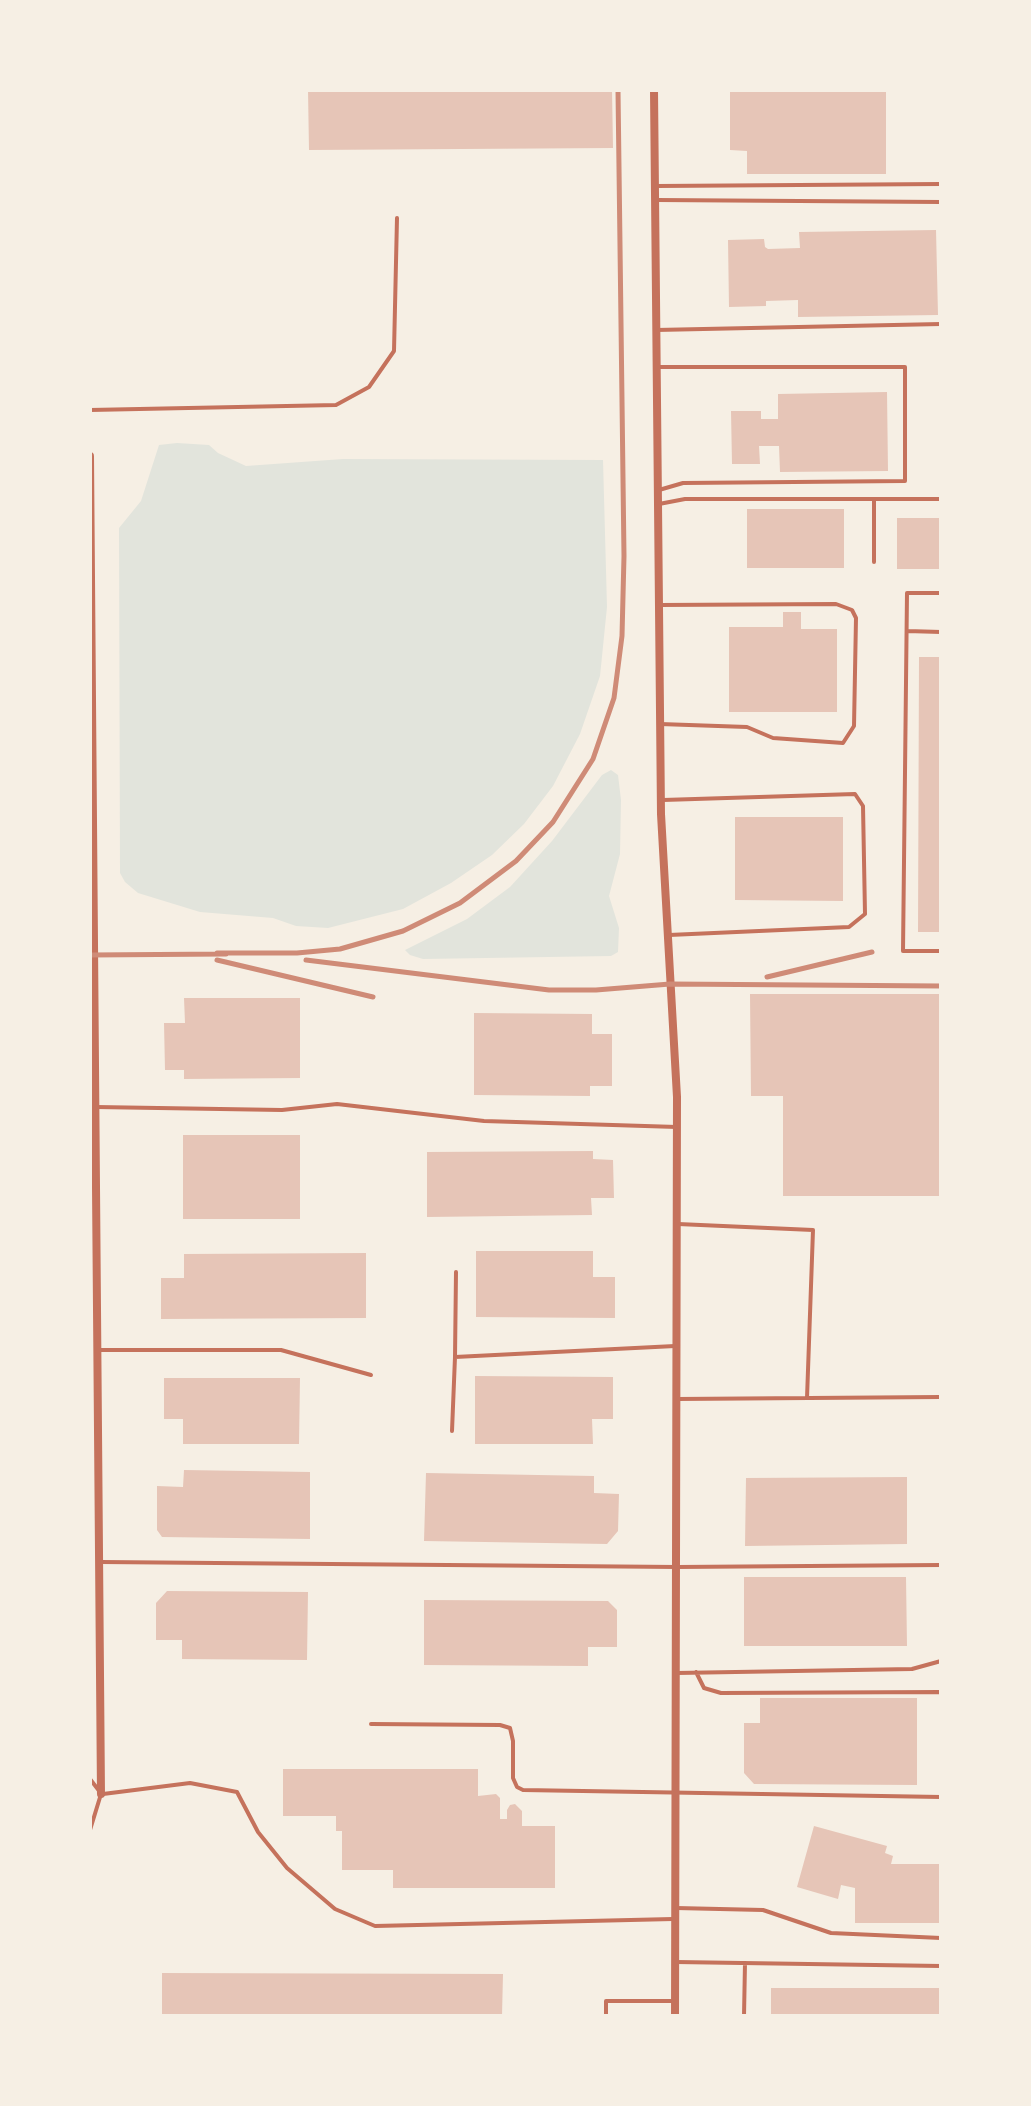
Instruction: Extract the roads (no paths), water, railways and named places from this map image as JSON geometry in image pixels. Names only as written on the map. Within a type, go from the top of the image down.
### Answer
[{"type":"street","points":[[654,90],[660,800],[677,1127],[675,2016]]},
{"type":"street","points":[[90,456],[92,918],[95,950],[93,1140],[99,1350],[101,1794]]},
{"type":"lane","points":[[654,186],[941,184]]},
{"type":"lane","points":[[655,200],[941,202]]},
{"type":"lane","points":[[90,410],[336,405],[369,387],[394,351],[397,218]]},
{"type":"lane","points":[[656,330],[941,324]]},
{"type":"lane","points":[[656,367],[905,367],[905,481],[683,483],[657,491]]},
{"type":"lane","points":[[657,505],[685,499],[941,499]]},
{"type":"lane","points":[[874,499],[874,562]]},
{"type":"lane","points":[[941,593],[907,593],[903,951],[941,951]]},
{"type":"lane","points":[[658,605],[836,604],[852,610],[856,618],[854,726],[843,743],[773,738],[747,727],[659,724]]},
{"type":"lane","points":[[906,631],[941,632]]},
{"type":"lane","points":[[660,800],[855,794],[863,806],[865,914],[849,927],[667,935]]},
{"type":"lane","points":[[94,1101],[282,1110],[337,1104],[484,1121],[677,1127]]},
{"type":"lane","points":[[678,1224],[813,1230],[807,1398]]},
{"type":"lane","points":[[452,1431],[456,1272]]},
{"type":"lane","points":[[455,1357],[677,1346]]},
{"type":"lane","points":[[99,1350],[281,1350],[371,1375]]},
{"type":"lane","points":[[677,1399],[941,1397]]},
{"type":"lane","points":[[90,1510],[100,1510]]},
{"type":"lane","points":[[101,1562],[677,1567],[941,1565]]},
{"type":"lane","points":[[677,1673],[912,1669],[941,1661]]},
{"type":"lane","points":[[371,1724],[500,1725],[510,1728],[513,1778],[517,1787],[523,1790],[941,1797],[941,1692],[721,1693],[704,1688],[696,1672]]},
{"type":"lane","points":[[90,1779],[101,1794]]},
{"type":"lane","points":[[101,1794],[190,1783],[237,1792],[258,1832],[287,1868],[335,1909],[375,1926],[676,1919]]},
{"type":"lane","points":[[90,1830],[101,1794]]},
{"type":"lane","points":[[676,1908],[763,1910],[831,1933],[941,1938]]},
{"type":"lane","points":[[676,1962],[941,1966]]},
{"type":"lane","points":[[744,2016],[745,1963]]},
{"type":"lane","points":[[606,2016],[606,2001],[676,2001]]},
{"type":"railway","points":[[217,953],[297,953],[340,949],[403,931],[460,903],[516,861],[553,822],[593,759],[614,698],[622,636],[624,556],[618,90]]},
{"type":"railway","points":[[767,977],[872,952]]},
{"type":"railway","points":[[90,955],[226,954]]},
{"type":"railway","points":[[217,960],[373,997]]},
{"type":"railway","points":[[306,960],[549,990],[670,984],[941,986]]}]
